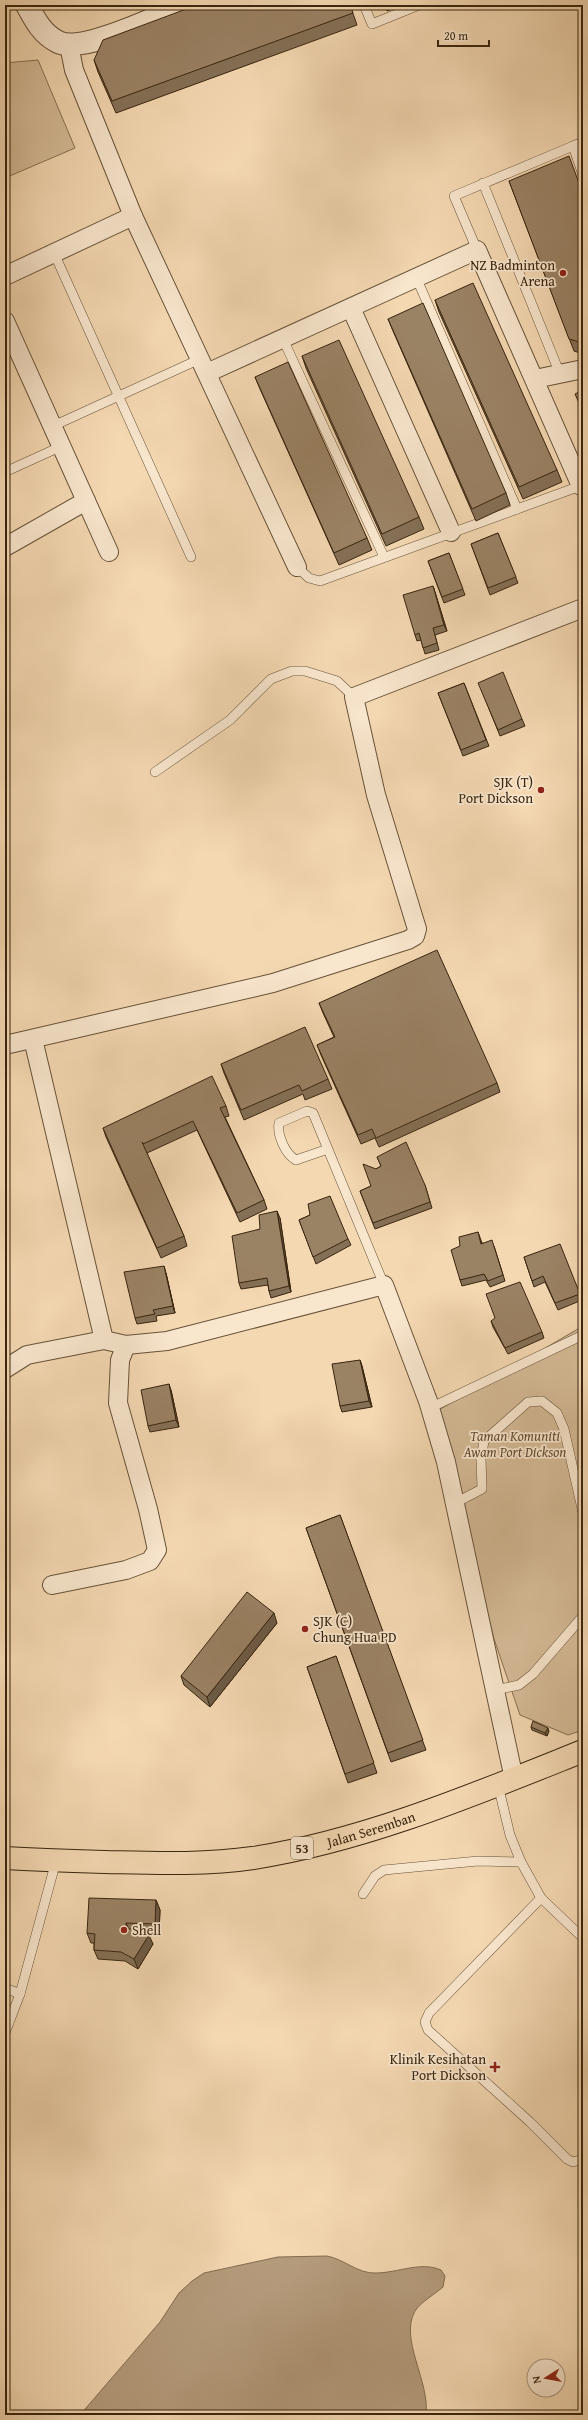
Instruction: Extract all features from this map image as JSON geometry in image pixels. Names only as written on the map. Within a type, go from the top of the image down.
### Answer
[{"type":"main road","name":"Jalan Seremban","points":[[5,1858],[140,1863],[252,1858],[308,1847],[363,1832],[506,1782],[583,1751]]},
{"type":"street","points":[[27,5],[41,29],[59,43],[69,45],[99,41],[185,5]]},
{"type":"street","points":[[69,45],[74,70],[133,216],[297,567]]},
{"type":"street","points":[[5,276],[133,216]]},
{"type":"street","points":[[204,366],[282,337],[351,308],[476,250],[582,486]]},
{"type":"street","points":[[351,308],[452,532]]},
{"type":"street","points":[[5,321],[110,552]]},
{"type":"street","points":[[535,379],[583,369]]},
{"type":"street","points":[[5,547],[86,501]]},
{"type":"street","points":[[5,1045],[272,983],[408,940],[415,936],[417,929],[376,795],[354,696],[583,608]]},
{"type":"street","points":[[33,1039],[104,1340]]},
{"type":"street","points":[[5,1369],[27,1355],[104,1340],[126,1345],[167,1341],[384,1286],[430,1408],[455,1503],[495,1690],[506,1782]]},
{"type":"street","points":[[52,1585],[126,1570],[150,1560],[157,1550],[148,1509],[118,1403],[120,1360],[126,1345]]},
{"type":"lane","points":[[364,5],[372,24],[419,5]]},
{"type":"lane","points":[[476,250],[454,196],[583,142]]},
{"type":"lane","points":[[573,146],[583,175]]},
{"type":"lane","points":[[483,183],[560,374]]},
{"type":"lane","points":[[54,253],[192,557]]},
{"type":"lane","points":[[416,278],[517,509]]},
{"type":"lane","points":[[282,337],[384,557]]},
{"type":"lane","points":[[53,426],[119,396],[204,366]]},
{"type":"lane","points":[[7,471],[62,446]]},
{"type":"lane","points":[[297,567],[309,578],[320,581],[582,486]]},
{"type":"lane","points":[[5,536],[23,538]]},
{"type":"lane","points":[[155,772],[230,720],[271,679],[292,671],[305,670],[337,681],[354,696]]},
{"type":"lane","points":[[328,1149],[296,1160],[289,1156],[278,1130],[279,1123],[307,1111],[313,1113],[328,1149],[384,1286]]},
{"type":"lane","points":[[430,1408],[583,1335]]},
{"type":"lane","points":[[455,1503],[482,1489],[481,1459],[484,1442],[528,1402],[542,1401],[557,1413],[564,1429],[583,1513]]},
{"type":"lane","points":[[495,1690],[519,1684],[532,1674],[583,1616]]},
{"type":"lane","points":[[506,1782],[510,1835],[521,1862],[541,1898],[583,1938]]},
{"type":"lane","points":[[363,1894],[375,1876],[384,1870],[478,1860],[521,1862]]},
{"type":"lane","points":[[5,2033],[20,1994],[56,1861]]},
{"type":"lane","points":[[541,1898],[429,2013],[425,2022],[428,2030],[530,2122],[567,2158],[573,2162],[583,2159]]},
{"type":"lane","points":[[5,1988],[20,1994]]},
{"type":"green space","points":[[38,60],[75,148],[5,178],[5,63]]},
{"type":"green space","name":"Taman Komuniti Awam Port Dickson","points":[[583,1326],[583,1730],[568,1735],[520,1715],[494,1639],[437,1411]]},
{"type":"shaded area","points":[[327,2256],[369,2273],[384,2273],[409,2268],[425,2267],[441,2270],[445,2276],[443,2287],[424,2301],[415,2311],[411,2322],[413,2347],[424,2388],[426,2415],[80,2415],[160,2322],[179,2293],[192,2281],[204,2273],[278,2257]]},
{"type":"building","points":[[197,5],[350,5],[353,13],[112,101],[94,60],[103,40]]},
{"type":"building","name":"NZ Badminton Arena","points":[[569,156],[583,194],[583,343],[569,339],[509,181]]},
{"type":"building","points":[[473,283],[557,470],[519,487],[435,300]]},
{"type":"building","points":[[423,303],[506,493],[472,509],[388,319]]},
{"type":"building","points":[[339,340],[419,517],[382,534],[302,356]]},
{"type":"building","points":[[288,362],[367,538],[334,553],[255,377]]},
{"type":"building","points":[[583,390],[583,412],[575,394]]},
{"type":"building","points":[[498,533],[516,577],[488,588],[471,544]]},
{"type":"building","points":[[449,553],[463,589],[442,597],[428,561]]},
{"type":"building","points":[[433,586],[444,625],[433,628],[437,643],[423,648],[419,633],[415,635],[403,595]]},
{"type":"building","points":[[503,672],[522,719],[498,730],[478,683]]},
{"type":"building","points":[[464,683],[486,740],[461,750],[438,693]]},
{"type":"building","points":[[437,950],[497,1083],[376,1138],[372,1129],[358,1135],[317,1045],[335,1037],[319,1003]]},
{"type":"building","points":[[305,1027],[328,1079],[302,1091],[299,1085],[241,1110],[221,1064]]},
{"type":"building","points":[[212,1076],[226,1106],[220,1108],[264,1200],[237,1213],[193,1121],[143,1144],[142,1142],[184,1236],[157,1248],[103,1128]]},
{"type":"building","points":[[406,1142],[425,1185],[430,1202],[373,1223],[360,1191],[371,1186],[363,1164],[376,1169],[381,1166],[377,1157]]},
{"type":"building","points":[[330,1196],[348,1239],[313,1257],[299,1220],[310,1215],[308,1204]]},
{"type":"building","points":[[277,1211],[289,1286],[269,1291],[267,1278],[239,1283],[232,1236],[260,1229],[259,1215]]},
{"type":"building","points":[[478,1232],[481,1244],[492,1240],[503,1275],[488,1281],[484,1274],[460,1280],[451,1250],[460,1246],[459,1237]]},
{"type":"building","points":[[560,1244],[580,1294],[555,1303],[543,1276],[532,1281],[524,1257]]},
{"type":"building","points":[[164,1266],[173,1306],[153,1310],[155,1314],[135,1318],[124,1272]]},
{"type":"building","points":[[520,1282],[542,1332],[505,1348],[491,1321],[495,1318],[486,1294]]},
{"type":"building","points":[[360,1360],[369,1401],[340,1406],[332,1364]]},
{"type":"building","points":[[169,1384],[176,1420],[148,1426],[141,1390]]},
{"type":"building","points":[[340,1515],[423,1740],[388,1753],[306,1528]]},
{"type":"building","points":[[247,1592],[274,1613],[207,1697],[181,1676]]},
{"type":"building","points":[[336,1656],[374,1763],[345,1774],[307,1667]]},
{"type":"building","points":[[533,1721],[548,1728],[545,1733],[531,1727]]},
{"type":"building","points":[[89,1898],[156,1900],[155,1924],[126,1923],[126,1929],[135,1929],[136,1927],[149,1935],[134,1959],[121,1952],[94,1950],[95,1934],[87,1933]]},
{"type":"place","name":"NZ Badminton Arena","points":[[563,273]]},
{"type":"place","name":"SJK (T) Port Dickson","points":[[541,790]]},
{"type":"place","name":"SJK (C) Chung Hua PD","points":[[305,1629]]},
{"type":"place","name":"Shell","points":[[124,1930]]},
{"type":"place","name":"Klinik Kesihatan Port Dickson","points":[[495,2067]]}]
